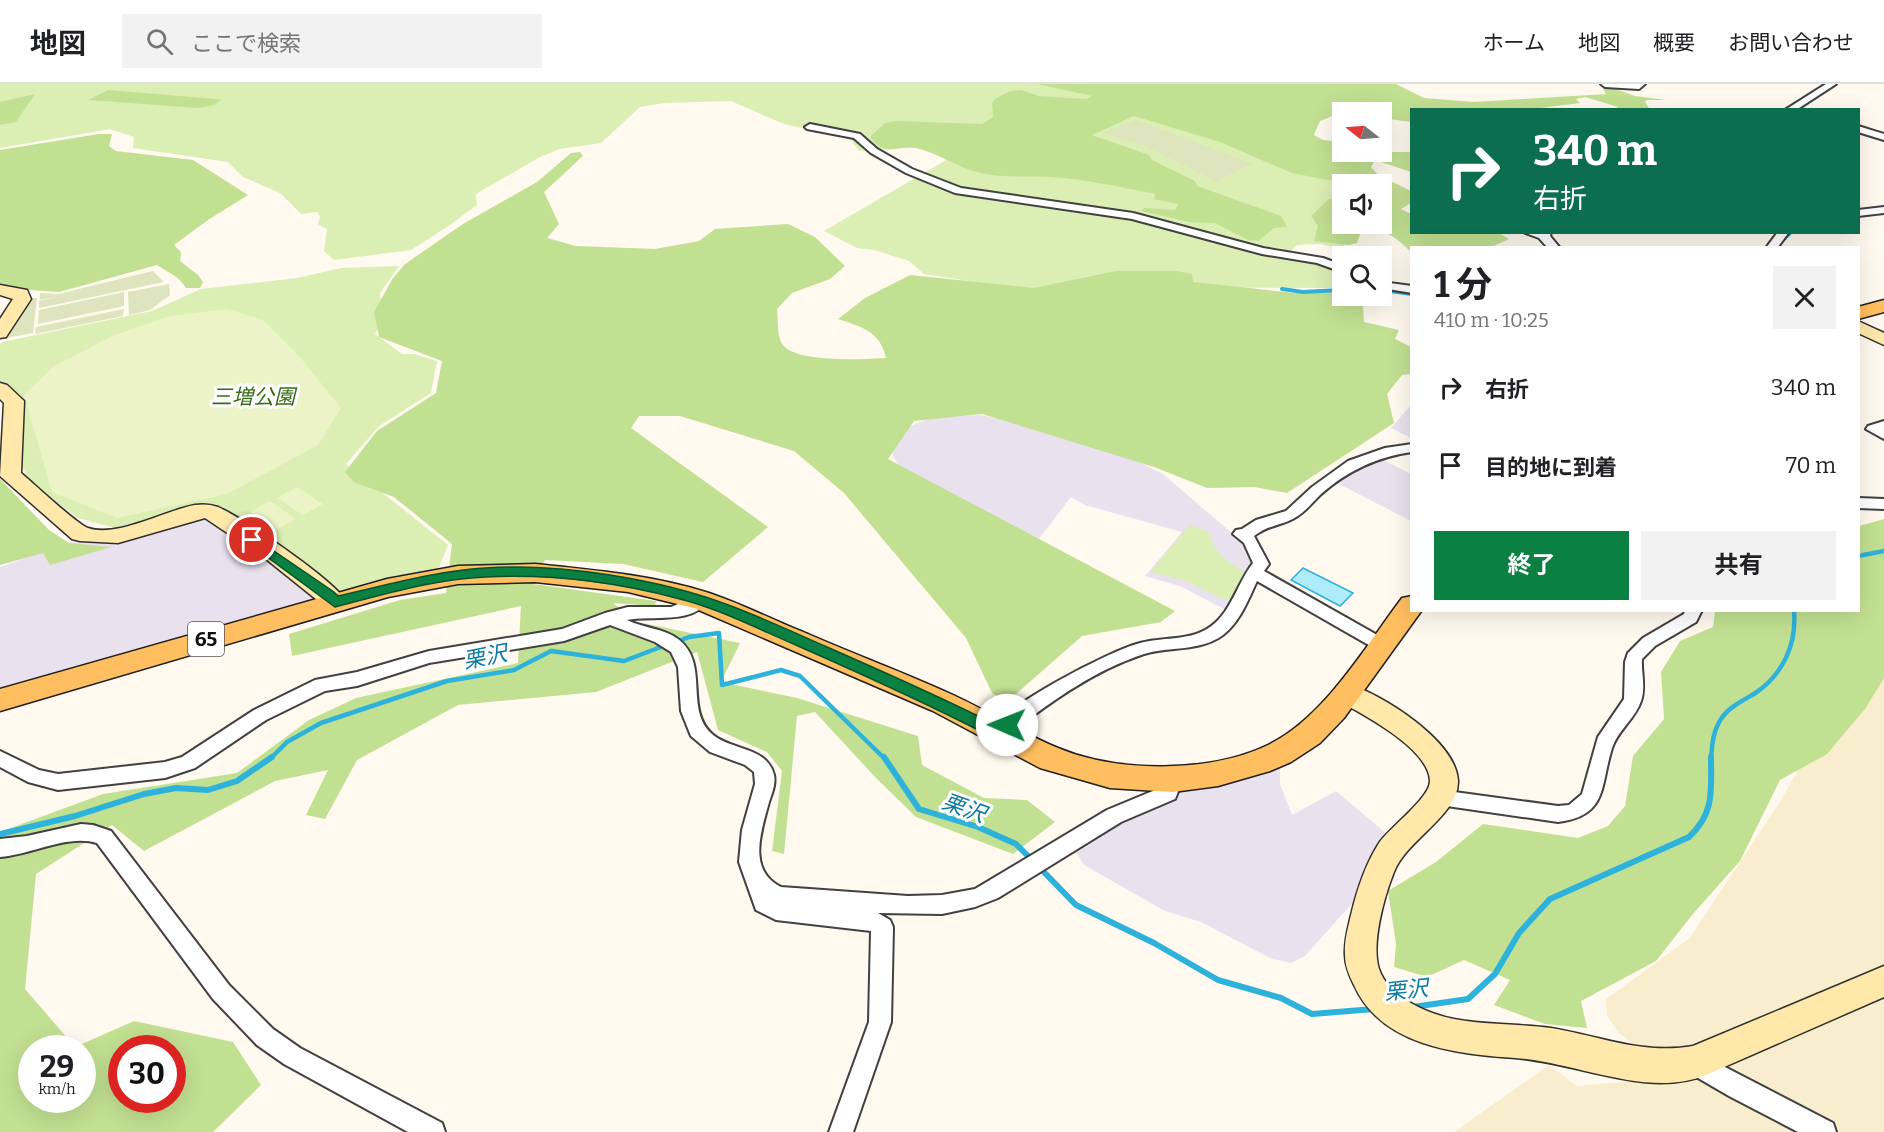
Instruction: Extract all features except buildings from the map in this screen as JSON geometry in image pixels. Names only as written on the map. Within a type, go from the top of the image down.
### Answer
[{"type":"main road","points":[[1860,313],[1884,306]]},
{"type":"main road","name":"65","points":[[0,700],[335,602],[427,579],[485,572],[518,572],[628,583],[700,600],[934,699],[1051,759],[1089,771],[1134,778],[1173,779],[1218,774],[1259,762],[1280,753],[1317,729],[1410,607]]},
{"type":"street","points":[[1605,84],[1639,86],[1641,84]]},
{"type":"street","points":[[1792,108],[1832,84]]},
{"type":"street","points":[[1860,128],[1876,124]]},
{"type":"street","points":[[810,127],[857,136],[874,151],[909,171],[959,191],[1133,216],[1262,251],[1319,260],[1332,265]]},
{"type":"street","points":[[1860,129],[1884,137]]},
{"type":"street","points":[[1860,213],[1884,210]]},
{"type":"street","points":[[1773,246],[1782,234]]},
{"type":"street","points":[[1392,287],[1410,290]]},
{"type":"street","points":[[0,290],[21,294],[22,299],[0,333]]},
{"type":"street","points":[[1860,327],[1884,340]]},
{"type":"street","points":[[0,389],[14,401],[10,475],[80,534],[101,538],[118,536],[195,512],[208,511],[304,576],[330,595],[335,602]]},
{"type":"street","points":[[1884,425],[1873,429],[1884,435]]},
{"type":"street","points":[[997,733],[1045,698],[1127,654],[1157,644],[1192,641],[1214,633],[1222,627],[1237,606],[1253,572],[1261,564],[1250,540],[1243,535],[1261,523],[1291,514],[1317,489],[1353,464],[1390,451],[1410,448]]},
{"type":"street","points":[[1860,503],[1884,504]]},
{"type":"street","points":[[1253,572],[1380,644]]},
{"type":"street","points":[[0,758],[34,777],[58,782],[165,770],[188,763],[260,715],[321,685],[357,679],[429,657],[564,635],[611,617],[639,612],[671,613],[700,600]]},
{"type":"street","points":[[1440,798],[1558,814],[1574,813],[1580,809],[1590,796],[1596,781],[1606,738],[1631,706],[1635,691],[1634,657],[1649,642],[1690,618],[1693,612]]},
{"type":"street","points":[[611,617],[623,626],[671,644],[685,661],[689,710],[699,732],[722,750],[755,760],[764,772],[765,784],[752,826],[749,853],[763,903],[776,911],[873,921],[882,927],[880,1022],[841,1132]]},
{"type":"street","points":[[1346,693],[1399,723],[1424,744],[1444,777],[1440,798],[1395,842],[1381,865],[1361,942],[1361,962],[1373,988],[1392,1009],[1435,1031],[1452,1035],[1551,1045],[1662,1068],[1694,1063],[1884,981]]},
{"type":"street","points":[[758,884],[770,893],[792,898],[891,904],[940,905],[981,897],[1114,816],[1168,793],[1173,779]]},
{"type":"street","points":[[0,848],[25,847],[88,832],[104,837],[222,992],[257,1030],[292,1056],[433,1132]]},
{"type":"street","points":[[1694,1063],[1780,1111],[1824,1132]]},
{"type":"shaded area","points":[[1410,406],[1410,438],[1391,428]]},
{"type":"shaded area","points":[[981,415],[1100,442],[1163,474],[1247,546],[1256,562],[1228,611],[1180,586],[1145,576],[1182,532],[1085,505],[1071,497],[1038,540],[900,468],[893,456],[893,445],[903,429],[931,418]]},
{"type":"shaded area","points":[[1379,458],[1410,474],[1410,520],[1333,481]]},
{"type":"shaded area","points":[[209,516],[325,598],[0,693],[0,567],[79,539],[97,541]]},
{"type":"shaded area","points":[[1884,636],[1884,1132],[1454,1132],[1549,1065],[1577,1086],[1656,1079],[1643,1052],[1618,1032],[1607,1016],[1606,999],[1690,938],[1781,800],[1845,686]]},
{"type":"shaded area","points":[[1280,765],[1280,784],[1292,815],[1336,791],[1388,835],[1364,890],[1305,956],[1291,963],[1270,958],[1201,922],[1165,911],[1084,865],[1073,847],[1103,828],[1175,793]]},
{"type":"green space","points":[[0,84],[1243,84],[1332,153],[1332,162],[1344,162],[1359,174],[1332,174],[1332,234],[1353,234],[1343,246],[1297,245],[1291,251],[1294,258],[1332,267],[1332,288],[1073,287],[1035,291],[924,274],[909,261],[874,250],[857,248],[824,231],[974,144],[859,151],[850,139],[784,124],[731,101],[664,103],[640,107],[601,143],[560,149],[540,157],[476,194],[477,205],[411,250],[334,260],[324,251],[327,229],[318,224],[320,217],[317,212],[301,214],[280,193],[243,177],[228,162],[133,148],[134,137],[110,129],[0,148]]},
{"type":"green space","points":[[1037,84],[1396,84],[1424,98],[1474,102],[1606,94],[1602,87],[1613,88],[1635,96],[1666,100],[1647,100],[1645,102],[1649,108],[1616,108],[1618,107],[1585,97],[1576,99],[1580,103],[1541,108],[1410,108],[1410,122],[1392,119],[1392,102],[1332,102],[1332,116],[1320,121],[1314,135],[1323,140],[1332,141],[1332,162],[1374,162],[1371,167],[1377,174],[1332,174],[1332,181],[1292,173],[1220,142],[1134,116],[1092,135],[1149,155],[1152,160],[1195,181],[1197,186],[1281,216],[1287,227],[1274,228],[1258,241],[1248,240],[1215,223],[1189,222],[1141,211],[1144,208],[1175,210],[1178,204],[1154,199],[1155,194],[1077,180],[990,175],[964,168],[916,148],[886,149],[870,137],[885,123],[896,121],[982,124],[993,117],[992,103],[995,99],[1010,91],[1021,90],[1039,96],[1086,99],[1092,96]]},
{"type":"green space","points":[[108,90],[222,100],[214,105],[198,108],[88,100]]},
{"type":"green space","points":[[35,94],[16,122],[0,125],[0,102]]},
{"type":"green space","points":[[1136,120],[1253,164],[1216,181],[1143,145],[1103,133]]},
{"type":"green space","points":[[99,134],[112,134],[109,146],[116,151],[193,160],[248,195],[174,245],[181,252],[180,261],[203,282],[200,288],[186,288],[177,278],[157,265],[59,292],[0,288],[0,150]]},
{"type":"green space","points":[[580,152],[583,156],[544,192],[559,224],[547,238],[576,246],[655,249],[699,241],[715,229],[788,224],[815,237],[845,266],[830,279],[792,293],[777,309],[781,342],[788,349],[799,354],[829,359],[886,358],[879,342],[869,331],[838,319],[865,298],[910,275],[1034,288],[1116,271],[1177,271],[1192,274],[1193,282],[1294,293],[1332,293],[1332,306],[1363,306],[1364,322],[1399,330],[1395,339],[1410,346],[1410,374],[1402,375],[1387,394],[1394,423],[1287,493],[1254,487],[1207,488],[1154,467],[982,414],[914,421],[888,459],[1175,611],[1161,622],[1082,636],[1007,702],[992,693],[966,638],[844,493],[794,451],[680,416],[639,416],[631,428],[768,527],[703,582],[623,564],[545,560],[533,584],[656,601],[655,606],[613,603],[637,622],[740,643],[721,682],[797,698],[918,736],[922,765],[984,798],[1027,800],[1055,822],[1013,854],[916,817],[815,712],[797,716],[784,854],[772,851],[782,771],[767,752],[718,730],[697,652],[596,692],[458,705],[357,760],[325,819],[306,815],[328,770],[275,781],[144,851],[112,825],[36,874],[25,989],[65,1035],[18,1035],[18,1113],[96,1113],[96,1038],[134,1021],[233,1042],[261,1085],[213,1132],[0,1132],[0,832],[103,794],[237,773],[309,720],[356,698],[518,663],[521,606],[292,656],[289,634],[400,600],[446,593],[452,544],[394,497],[354,482],[345,472],[377,431],[436,393],[442,361],[379,337],[374,312],[393,278],[405,264],[463,224],[537,182],[571,153]]},
{"type":"green space","points":[[1392,152],[1410,152],[1410,172],[1381,162],[1392,162]]},
{"type":"green space","points":[[1392,182],[1410,191],[1410,204],[1401,209],[1410,214],[1410,234],[1501,234],[1509,239],[1493,246],[1410,246],[1410,251],[1389,234],[1392,234]]},
{"type":"green space","points":[[1329,199],[1332,199],[1332,234],[1360,234],[1357,243],[1349,245],[1314,241],[1318,226],[1311,216]]},
{"type":"green space","name":"三増公園","points":[[399,266],[380,293],[382,319],[375,334],[402,354],[414,354],[437,361],[431,393],[379,426],[346,464],[448,545],[437,572],[347,593],[329,589],[215,504],[196,506],[119,529],[78,518],[30,482],[21,464],[0,384],[0,345],[2,342],[152,311],[201,289],[297,278],[342,268]]},
{"type":"green space","points":[[153,271],[164,282],[39,308],[39,301],[57,297],[40,300],[40,293],[58,294]]},
{"type":"green space","points":[[169,284],[170,295],[150,310],[129,315],[128,292]]},
{"type":"green space","points":[[124,292],[124,306],[38,324],[39,310]]},
{"type":"green space","points":[[32,298],[37,298],[33,333],[7,338]]},
{"type":"green space","points":[[124,309],[123,316],[35,334],[36,327]]},
{"type":"green space","points":[[227,309],[263,320],[299,356],[341,408],[318,445],[227,494],[117,518],[52,492],[24,395],[53,367],[112,336],[170,316]]},
{"type":"green space","points":[[0,479],[49,530],[69,543],[111,547],[50,565],[43,553],[0,565]]},
{"type":"green space","points":[[297,487],[323,504],[303,515],[277,498]]},
{"type":"green space","points":[[270,501],[296,519],[276,530],[250,512]]},
{"type":"green space","points":[[1884,519],[1884,678],[1865,709],[1827,754],[1780,780],[1740,861],[1692,915],[1656,961],[1581,1001],[1587,1028],[1545,1024],[1494,1005],[1510,980],[1464,960],[1427,977],[1394,967],[1396,944],[1388,891],[1436,862],[1483,824],[1578,838],[1608,826],[1625,806],[1633,756],[1664,719],[1661,672],[1680,641],[1713,627],[1715,612],[1860,612],[1860,526]]},
{"type":"green space","points":[[1190,525],[1209,532],[1214,546],[1222,557],[1246,572],[1233,599],[1225,600],[1186,581],[1150,572]]},
{"type":"water","points":[[1303,568],[1353,593],[1340,606],[1291,580]]},
{"type":"waterway","points":[[1779,246],[1790,234]]},
{"type":"waterway","points":[[1282,289],[1303,292],[1332,291]]},
{"type":"waterway","points":[[1392,291],[1410,294]]},
{"type":"waterway","name":"栗沢","points":[[1860,556],[1884,551]]},
{"type":"waterway","name":"栗沢","points":[[1711,759],[1712,743],[1721,719],[1732,708],[1773,678],[1786,658],[1793,635],[1794,612]]},
{"type":"waterway","name":"栗沢","points":[[674,643],[689,637],[719,633],[722,685],[781,670],[800,676],[885,759]]},
{"type":"waterway","name":"栗沢","points":[[272,757],[287,742],[321,723],[447,681],[514,670],[551,651],[624,661],[666,645]]},
{"type":"waterway","name":"栗沢","points":[[0,834],[75,816],[144,794],[176,788],[208,790],[237,781],[272,757]]},
{"type":"waterway","name":"栗沢","points":[[884,757],[919,809],[978,827],[1016,844],[1032,860]]},
{"type":"waterway","name":"栗沢","points":[[1413,1007],[1468,999],[1495,974],[1519,933],[1550,899],[1689,837],[1703,819],[1710,800],[1711,759]]},
{"type":"waterway","name":"栗沢","points":[[1040,868],[1076,905],[1154,943],[1218,980],[1281,998],[1312,1014],[1374,1009]]},
{"type":"route","points":[[252,540],[330,595],[335,602],[427,579],[485,572],[518,572],[594,578],[678,593],[725,609],[942,703],[997,733],[1007,725]]}]
